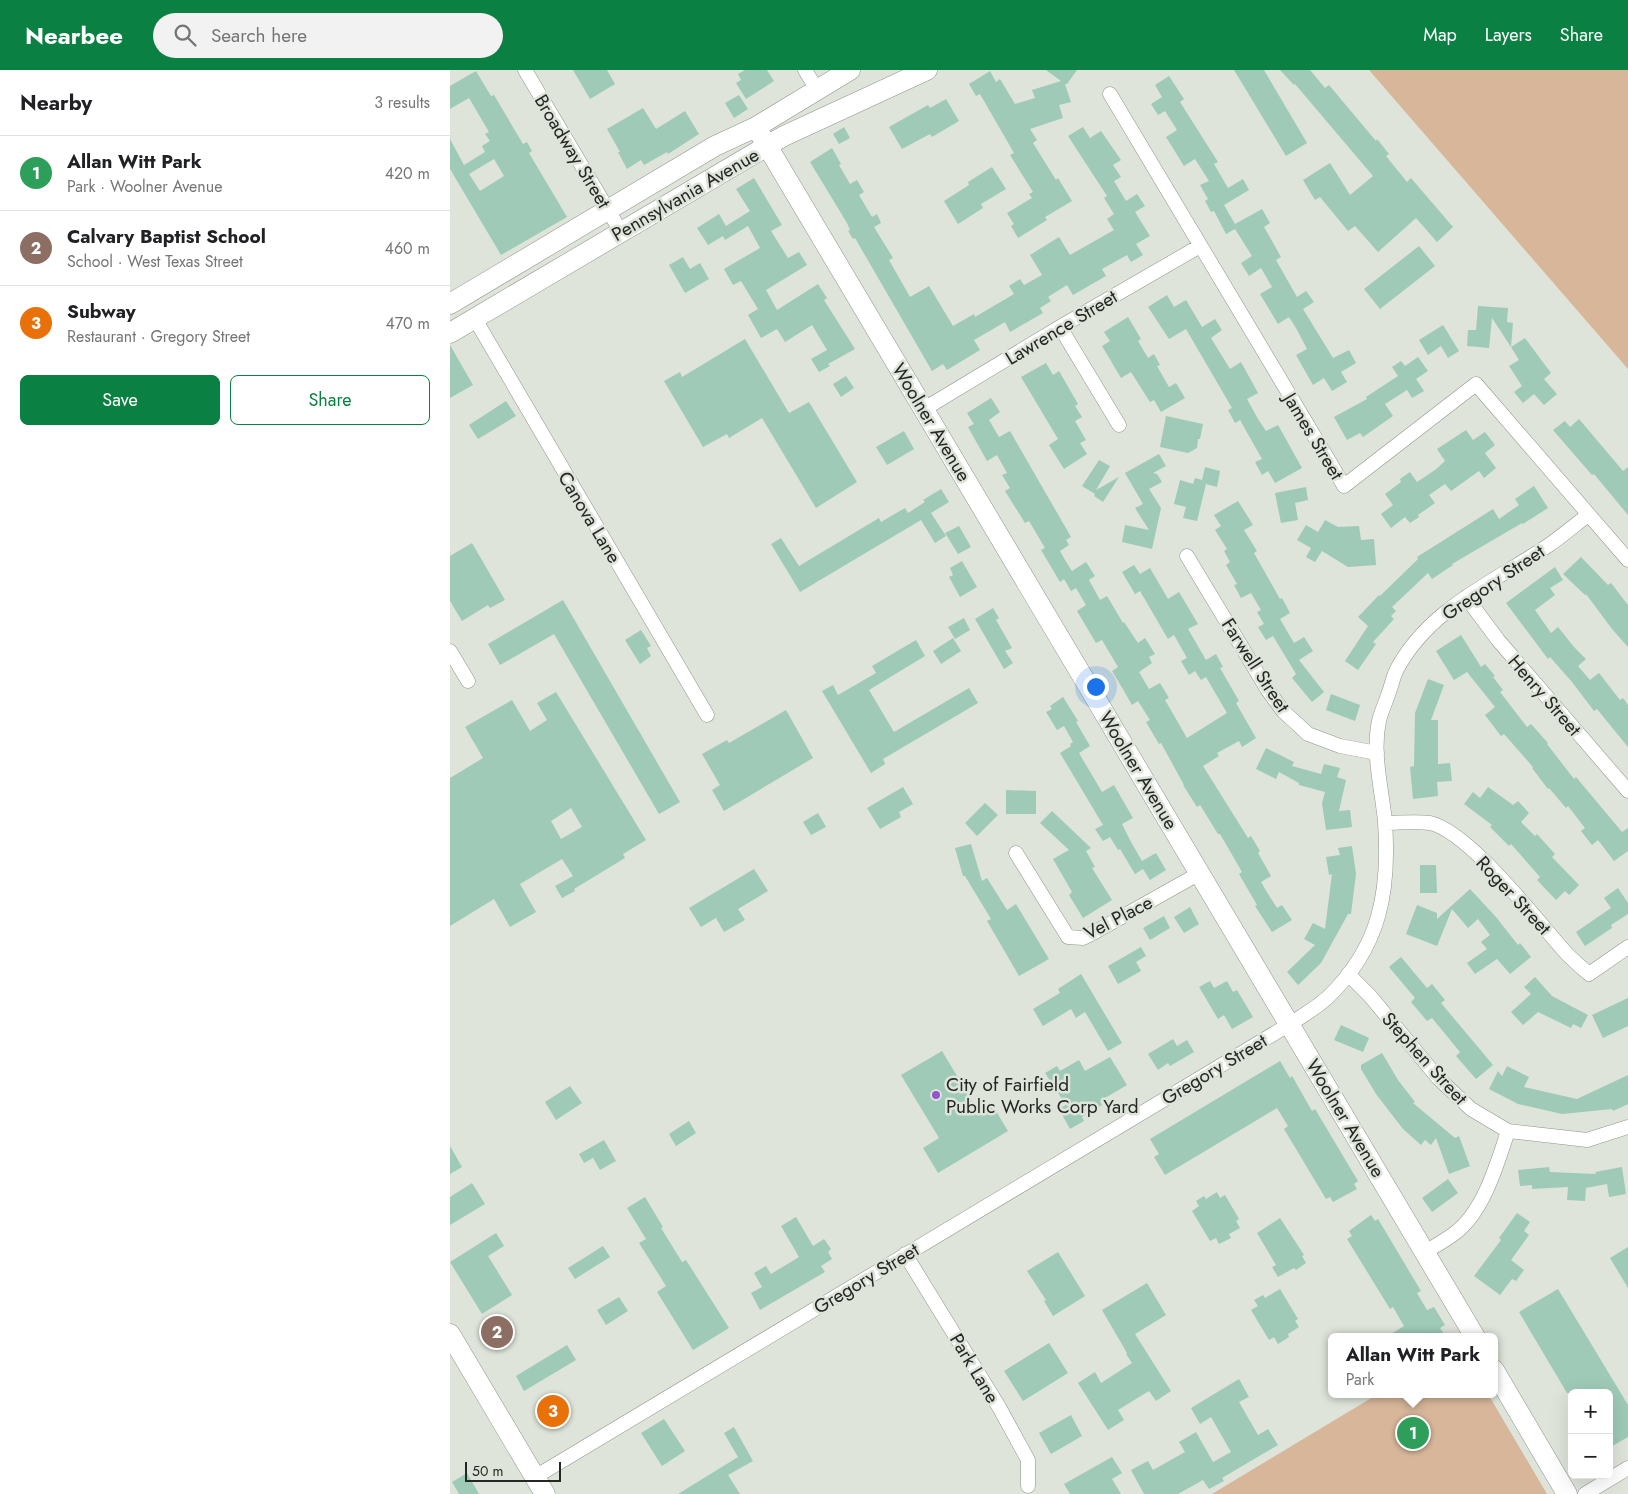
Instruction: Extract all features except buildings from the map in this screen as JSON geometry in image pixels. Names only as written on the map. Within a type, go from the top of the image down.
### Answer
[{"type":"street","name":"Broadway Street","points":[[525,70],[621,232]]},
{"type":"street","points":[[805,70],[817,90]]},
{"type":"street","name":"Pennsylvania Avenue","points":[[450,304],[715,146],[756,127],[850,70]]},
{"type":"street","name":"Pennsylvania Avenue","points":[[450,333],[784,136],[927,70]]},
{"type":"street","name":"James Street","points":[[1110,94],[1344,486],[1476,384],[1628,560]]},
{"type":"street","name":"Woolner Avenue","points":[[756,127],[1473,1333]]},
{"type":"street","name":"Lawrence Street","points":[[924,409],[1200,246]]},
{"type":"street","name":"Canova Lane","points":[[475,319],[708,715]]},
{"type":"street","points":[[1060,327],[1120,425]]},
{"type":"street","name":"Gregory Street","points":[[540,1486],[906,1254],[1290,1024],[1326,998],[1358,962],[1375,928],[1382,904],[1385,876],[1385,823],[1377,753],[1379,721],[1396,671],[1417,638],[1443,613],[1550,544],[1588,515]]},
{"type":"street","name":"Farwell Street","points":[[1187,556],[1267,689],[1283,711],[1308,734],[1340,746],[1377,753]]},
{"type":"street","name":"Henry Street","points":[[1466,597],[1498,640],[1628,790]]},
{"type":"street","points":[[450,651],[468,681]]},
{"type":"street","name":"Roger Street","points":[[1385,823],[1431,823],[1449,832],[1469,846],[1506,884],[1568,955],[1589,974],[1628,947]]},
{"type":"street","name":"Vel Place","points":[[1016,853],[1068,937],[1083,938],[1200,873]]},
{"type":"street","name":"Stephen Street","points":[[1348,974],[1370,996],[1438,1079],[1471,1109],[1508,1131],[1553,1138],[1587,1140],[1628,1127]]},
{"type":"street","points":[[1425,1252],[1456,1233],[1471,1217],[1493,1176],[1508,1131]]},
{"type":"street","name":"Park Lane","points":[[906,1254],[999,1407],[1028,1460],[1028,1486]]},
{"type":"street","points":[[452,1344],[540,1486]]},
{"type":"street","points":[[1498,1377],[1566,1494]]},
{"type":"street","points":[[1585,1494],[1628,1468]]},
{"type":"shaded area","points":[[1369,70],[1628,70],[1628,369]]},
{"type":"shaded area","points":[[1371,1398],[1490,1398],[1547,1494],[1212,1494]]},
{"type":"place","name":"City of Fairfield Public Works Corp Yard","points":[[936,1095]]},
{"type":"place","name":"Calvary Baptist School","points":[[497,1332]]},
{"type":"place","name":"Subway","points":[[553,1411]]},
{"type":"place","name":"Allan Witt Park","points":[[1413,1433]]}]
